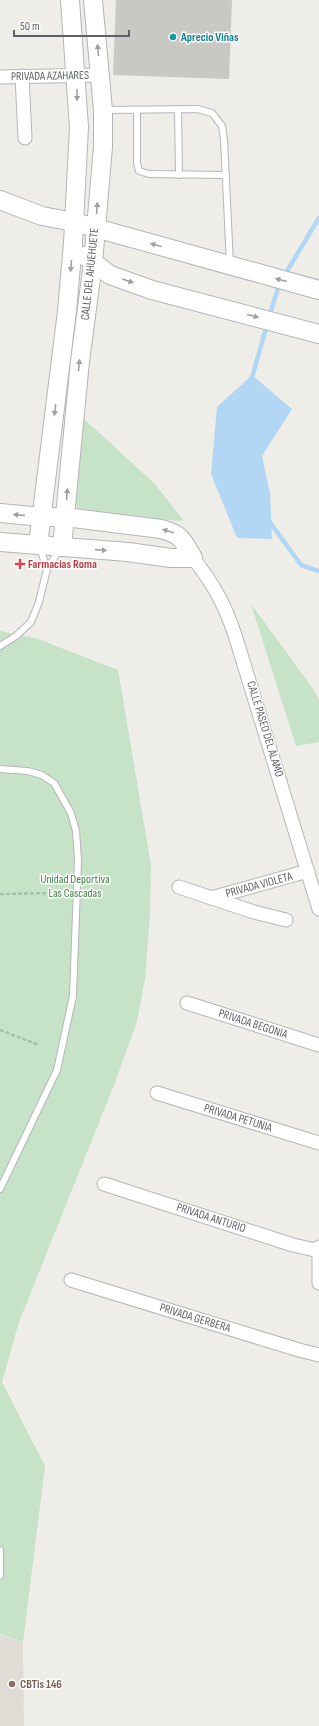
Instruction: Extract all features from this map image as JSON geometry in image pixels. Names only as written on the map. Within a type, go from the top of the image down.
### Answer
[{"type":"street","name":"CALLE DEL AHUEHUETE","points":[[38,545],[67,311],[73,243],[79,127],[70,0]]},
{"type":"street","name":"CALLE DEL AHUEHUETE","points":[[62,547],[80,361],[93,263],[103,147],[103,110],[93,0]]},
{"type":"street","name":"PRIVADA AZAHARES","points":[[0,77],[100,74]]},
{"type":"street","points":[[22,76],[25,138]]},
{"type":"street","points":[[0,200],[42,216],[74,222],[319,290]]},
{"type":"street","points":[[42,216],[93,263],[110,275],[152,290],[319,334]]},
{"type":"street","name":"CALLE PASEO DEL ÁLAMO","points":[[0,513],[42,517],[65,517],[137,525],[175,532],[182,539],[193,558],[211,581],[233,628],[319,909]]},
{"type":"street","points":[[0,542],[128,552],[171,558],[193,558]]},
{"type":"street","name":"PRIVADA VIOLETA","points":[[211,898],[308,871]]},
{"type":"street","name":"PRIVADA VIOLETA","points":[[179,887],[254,912],[286,920]]},
{"type":"street","name":"PRIVADA BEGONIA","points":[[187,1003],[319,1045]]},
{"type":"street","name":"PRIVADA PETUNIA","points":[[157,1093],[319,1143]]},
{"type":"street","name":"PRIVADA ANTURIO","points":[[104,1184],[285,1242],[319,1250]]},
{"type":"street","points":[[319,1250],[319,1283]]},
{"type":"street","name":"PRIVADA GERBERA","points":[[71,1280],[298,1350],[319,1354]]},
{"type":"lane","points":[[103,110],[198,109],[212,113],[222,126],[224,140],[230,266]]},
{"type":"lane","points":[[137,110],[137,163],[140,171],[149,174],[226,175]]},
{"type":"lane","points":[[178,110],[179,175]]},
{"type":"lane","points":[[38,545],[47,569]]},
{"type":"lane","points":[[0,646],[16,636],[31,622],[39,602],[47,569],[62,547]]},
{"type":"lane","points":[[0,769],[28,771],[42,775],[54,783],[71,813],[76,831],[78,860],[73,996],[58,1063],[52,1082],[0,1189]]},
{"type":"lane","points":[[0,1550],[0,1576]]},
{"type":"path","points":[[0,894],[54,893]]},
{"type":"path","points":[[0,1030],[39,1045]]},
{"type":"shaded area","name":"CBTis 146","points":[[0,1635],[23,1642],[24,1726],[0,1726]]},
{"type":"green space","points":[[83,418],[155,484],[184,521],[85,515],[78,508],[75,501]]},
{"type":"green space","points":[[251,604],[314,690],[319,700],[319,742],[296,746]]},
{"type":"green space","name":"Unidad Deportiva Las Cascadas","points":[[0,631],[38,639],[118,670],[151,865],[150,914],[145,979],[137,1021],[116,1080],[19,1322],[2,1382],[45,1466],[23,1642],[0,1634]]},
{"type":"water","points":[[252,375],[292,409],[262,456],[270,493],[272,539],[237,538],[211,474],[217,407]]},
{"type":"building","name":"Aprecio Viñas","points":[[116,0],[232,0],[229,79],[113,75]]},
{"type":"waterway","points":[[284,276],[319,218]]},
{"type":"waterway","points":[[269,317],[280,282]]},
{"type":"waterway","points":[[251,381],[267,325]]},
{"type":"waterway","points":[[269,521],[301,565],[319,571]]},
{"type":"place","name":"Aprecio Viñas","points":[[173,37]]},
{"type":"place","name":"Farmacias Roma","points":[[20,564]]},
{"type":"place","name":"CBTis 146","points":[[12,1684]]}]
